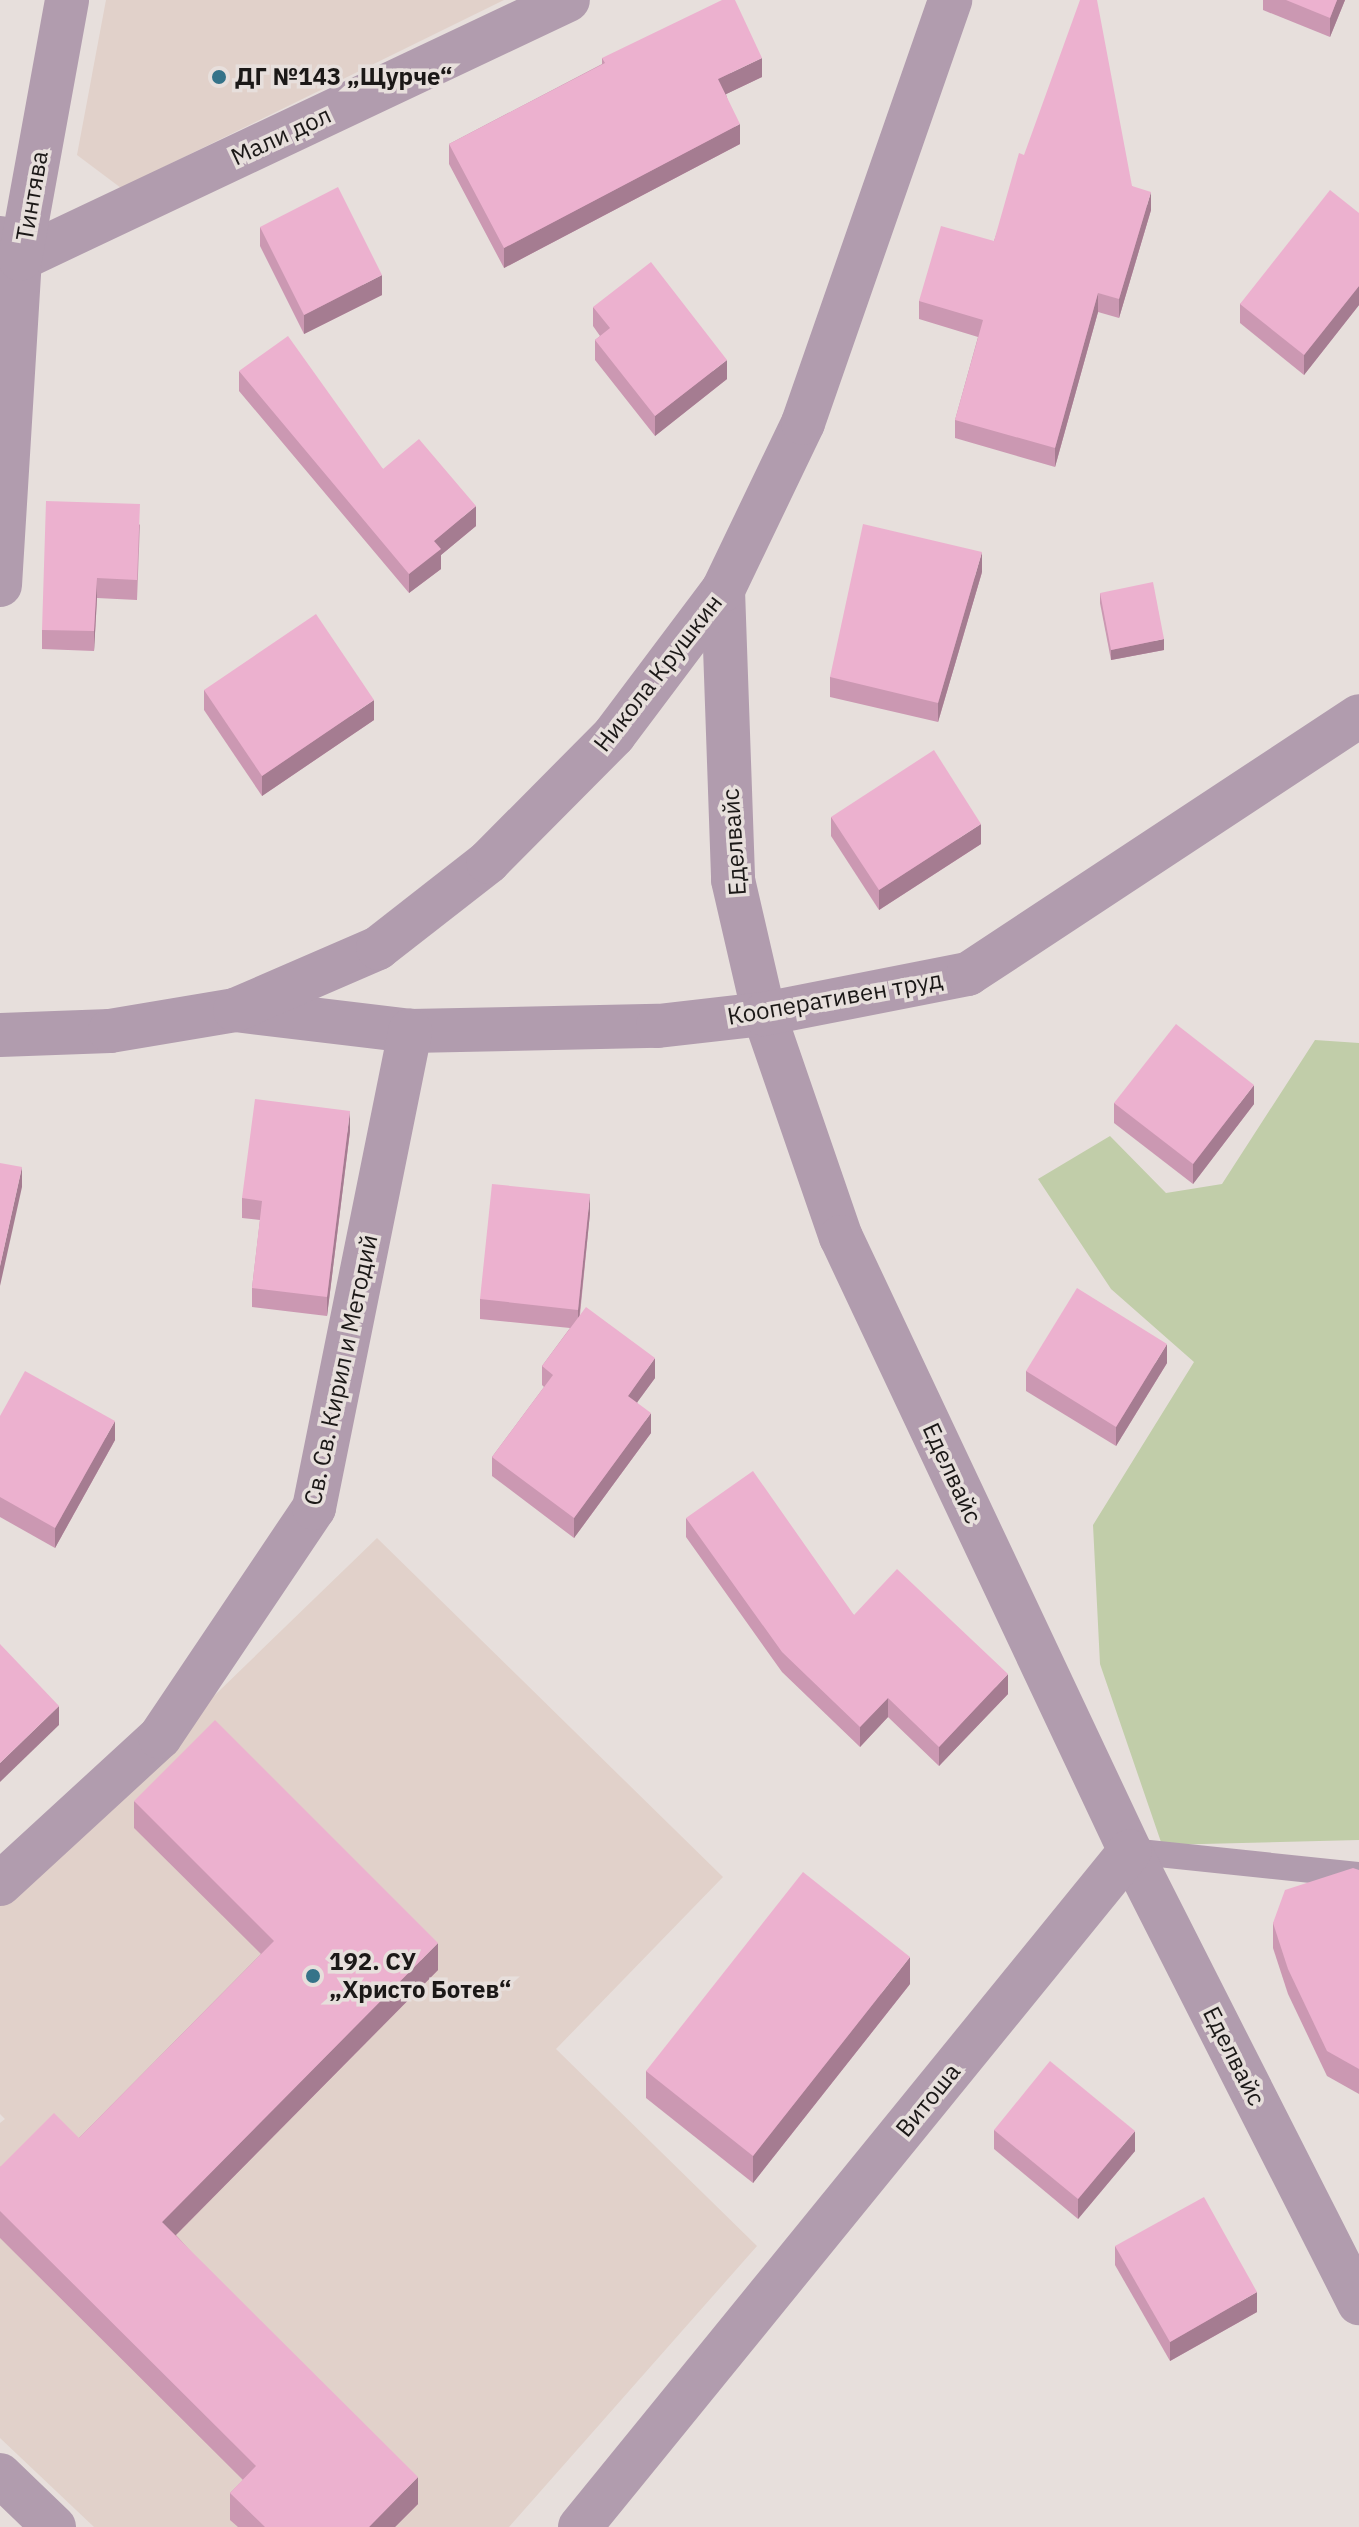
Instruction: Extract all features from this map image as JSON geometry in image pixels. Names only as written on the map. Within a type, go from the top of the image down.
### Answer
[{"type":"street","name":"Тинтява","points":[[0,585],[10,248],[67,0]]},
{"type":"street","name":"Мали дол","points":[[10,248],[568,0]]},
{"type":"street","name":"Никола Крушкин","points":[[0,1035],[110,1031],[235,1010],[378,948],[488,862],[614,735],[723,590],[803,423],[950,0]]},
{"type":"street","name":"Еделвайс","points":[[723,590],[733,880],[764,1014],[841,1237],[1130,1851],[1359,2303]]},
{"type":"street","name":"Кооперативен труд","points":[[235,1010],[410,1031],[658,1026],[764,1014],[968,974],[1359,716]]},
{"type":"street","name":"Св. Св. Кирил и Методий","points":[[0,1884],[160,1737],[314,1508],[410,1031]]},
{"type":"street","name":"Витоша","points":[[580,2527],[1130,1851]]},
{"type":"street","points":[[0,2475],[54,2527]]},
{"type":"lane","points":[[1130,1851],[1359,1875]]},
{"type":"shaded area","name":"ДГ №143 „Щурче“","points":[[106,0],[504,0],[121,188],[77,155]]},
{"type":"shaded area","name":"192. СУ „Христо Ботев“","points":[[377,1538],[723,1877],[556,2049],[757,2246],[509,2527],[94,2527],[0,2438],[0,2123],[5,2119],[0,2114],[0,1903]]},
{"type":"green space","points":[[1315,1040],[1359,1043],[1359,1840],[1162,1845],[1100,1664],[1093,1525],[1194,1362],[1111,1289],[1038,1179],[1110,1136],[1166,1193],[1222,1184]]},
{"type":"building","points":[[722,0],[735,0],[762,58],[718,79],[740,124],[504,248],[449,144],[605,63],[602,58]]},
{"type":"building","points":[[1080,0],[1097,0],[1132,186],[1151,192],[1119,299],[1098,293],[1055,448],[955,420],[983,320],[919,301],[941,226],[994,241],[1019,153],[1024,155]]},
{"type":"building","points":[[1286,0],[1337,0],[1330,18]]},
{"type":"building","points":[[338,187],[382,275],[304,315],[260,227]]},
{"type":"building","points":[[1330,190],[1359,213],[1359,286],[1304,355],[1240,304]]},
{"type":"building","points":[[651,262],[727,360],[655,416],[595,340],[610,328],[593,307]]},
{"type":"building","points":[[288,336],[383,469],[419,439],[476,506],[434,541],[441,549],[409,574],[239,371]]},
{"type":"building","points":[[46,501],[140,504],[137,580],[97,578],[94,631],[42,630]]},
{"type":"building","points":[[863,524],[982,552],[938,703],[830,677]]},
{"type":"building","points":[[1153,582],[1164,639],[1111,650],[1100,593]]},
{"type":"building","points":[[316,614],[374,700],[262,776],[204,690]]},
{"type":"building","points":[[934,750],[981,824],[879,890],[831,817]]},
{"type":"building","points":[[1176,1024],[1254,1085],[1193,1164],[1114,1103]]},
{"type":"building","points":[[255,1099],[350,1111],[327,1297],[252,1288],[262,1201],[242,1198]]},
{"type":"building","points":[[0,1163],[22,1167],[0,1266]]},
{"type":"building","points":[[492,1184],[590,1194],[578,1310],[480,1299]]},
{"type":"building","points":[[1077,1288],[1167,1344],[1116,1427],[1026,1371]]},
{"type":"building","points":[[586,1307],[655,1358],[628,1396],[651,1413],[574,1518],[492,1457],[553,1375],[542,1366]]},
{"type":"building","points":[[25,1371],[115,1421],[55,1528],[0,1497],[0,1416]]},
{"type":"building","points":[[753,1471],[854,1615],[897,1569],[1008,1674],[939,1747],[888,1698],[860,1727],[782,1652],[686,1518]]},
{"type":"building","points":[[0,1644],[59,1706],[0,1763]]},
{"type":"building","points":[[215,1720],[438,1943],[162,2222],[418,2477],[369,2527],[265,2527],[230,2493],[256,2466],[0,2211],[0,2167],[54,2113],[79,2138],[274,1941],[134,1801]]},
{"type":"building","points":[[1353,1868],[1359,1870],[1359,2069],[1327,2051],[1288,1969],[1273,1923],[1285,1890]]},
{"type":"building","points":[[803,1872],[910,1957],[753,2156],[646,2071]]},
{"type":"building","points":[[1050,2061],[1135,2131],[1078,2199],[994,2130]]},
{"type":"building","points":[[1204,2197],[1257,2292],[1170,2342],[1115,2246]]},
{"type":"place","name":"ДГ №143 „Щурче“","points":[[219,77]]},
{"type":"place","name":"192. СУ „Христо Ботев“","points":[[313,1976]]}]
